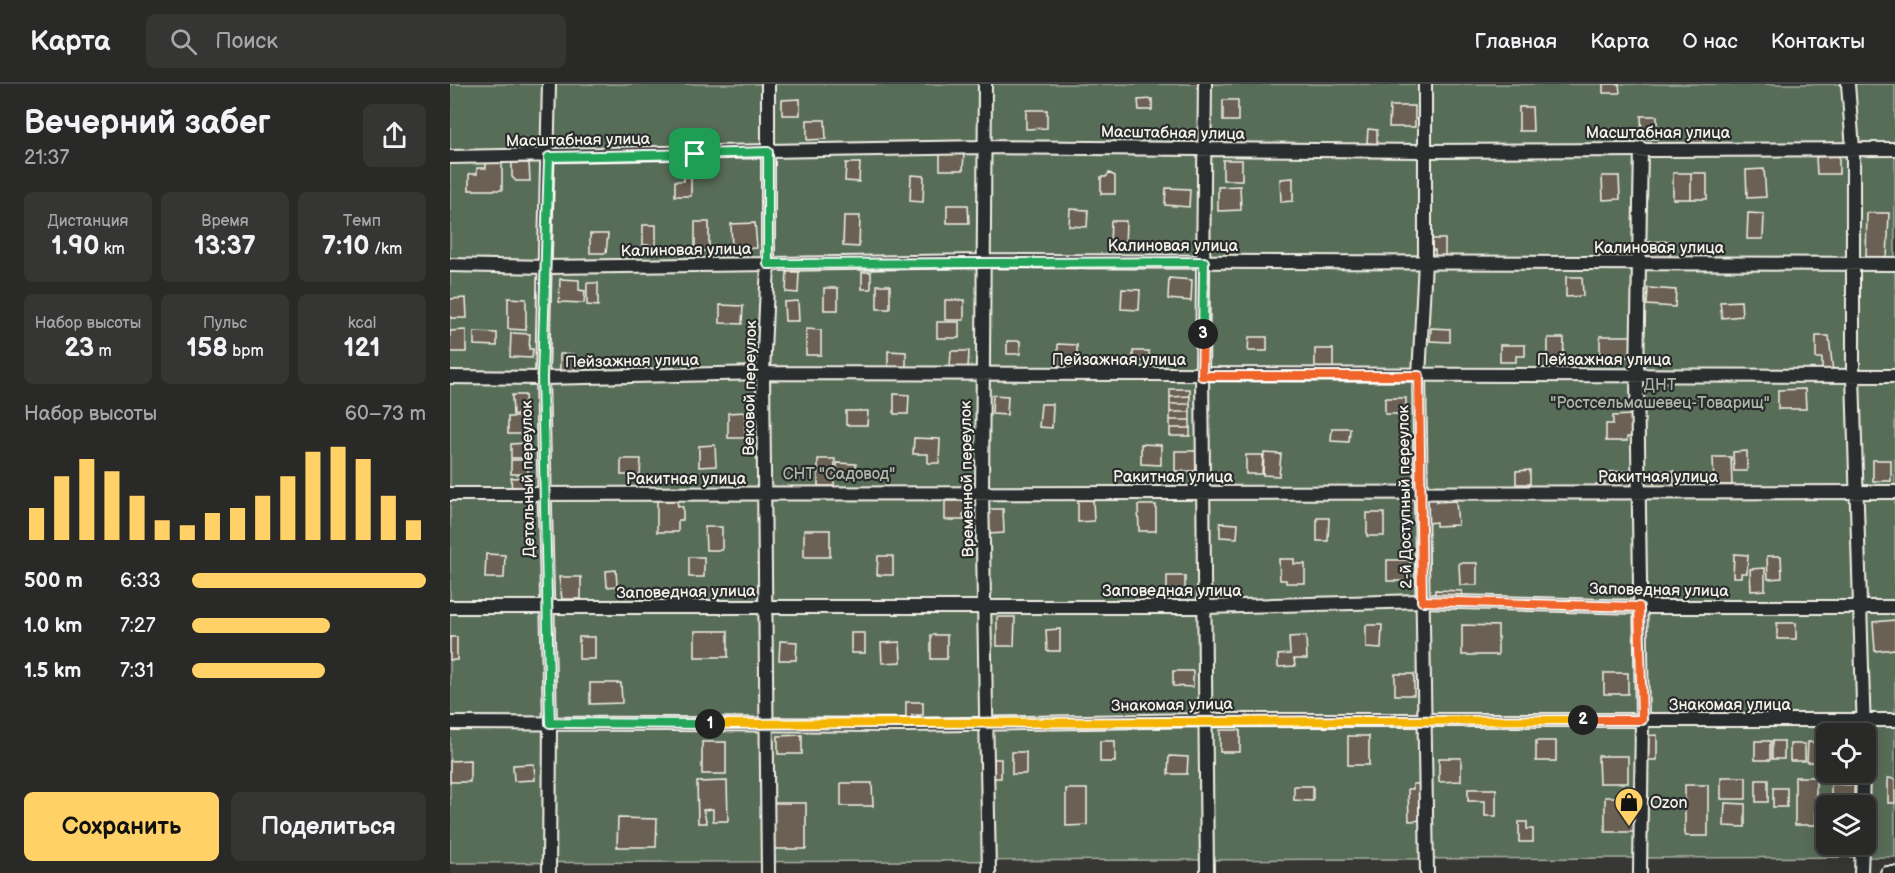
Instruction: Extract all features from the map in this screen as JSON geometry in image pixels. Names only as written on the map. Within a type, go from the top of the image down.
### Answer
[{"type":"street","name":"Детальный переулок","points":[[549,84],[542,378],[545,608],[550,723],[549,873]]},
{"type":"street","name":"Вековой переулок","points":[[768,84],[768,264],[764,373],[764,606],[768,724],[768,873]]},
{"type":"street","name":"Временной переулок","points":[[985,84],[981,375],[989,873]]},
{"type":"street","points":[[1205,84],[1202,376],[1206,873]]},
{"type":"street","name":"2-й Доступный переулок","points":[[1425,84],[1425,262],[1419,376],[1427,873]]},
{"type":"street","points":[[1848,84],[1854,149],[1853,376],[1864,720]]},
{"type":"street","name":"Масштабная улица","points":[[450,157],[549,157],[983,147],[1424,151],[1641,148],[1895,149]]},
{"type":"street","points":[[1640,873],[1642,720],[1637,376],[1641,148]]},
{"type":"street","name":"Калиновая улица","points":[[450,265],[546,267],[983,261],[1895,264]]},
{"type":"street","name":"Пейзажная улица","points":[[450,377],[542,378],[764,373],[1202,376],[1895,376]]},
{"type":"street","name":"Ракитная улица","points":[[450,494],[982,491],[1895,492]]},
{"type":"street","name":"Заповедная улица","points":[[450,607],[1204,607],[1422,601],[1639,607],[1895,607]]},
{"type":"street","name":"Знакомая улица","points":[[450,723],[1895,720]]},
{"type":"street","points":[[1861,873],[1862,855]]},
{"type":"street","points":[[1887,873],[1895,873]]},
{"type":"green space","name":"СНТ \"Садовод\"","points":[[450,84],[1895,84],[1895,857],[450,863]]},
{"type":"building","points":[[1603,84],[1619,84],[1620,93],[1603,93]]},
{"type":"building","points":[[800,99],[800,115],[782,115],[782,100]]},
{"type":"building","points":[[1152,99],[1152,110],[1139,110],[1138,100]]},
{"type":"building","points":[[1223,100],[1238,100],[1238,121],[1223,121]]},
{"type":"building","points":[[1390,106],[1415,106],[1415,127],[1389,127]]},
{"type":"building","points":[[1519,107],[1532,107],[1533,131],[1519,131]]},
{"type":"building","points":[[1026,110],[1047,110],[1047,128],[1026,129]]},
{"type":"building","points":[[1641,116],[1657,116],[1657,139],[1642,139]]},
{"type":"building","points":[[807,120],[825,120],[826,139],[807,140]]},
{"type":"building","points":[[1688,128],[1703,128],[1704,145],[1688,145]]},
{"type":"building","points":[[1368,129],[1377,130],[1377,144],[1367,143]]},
{"type":"building","points":[[940,153],[964,153],[963,170],[940,170]]},
{"type":"building","points":[[1839,156],[1839,174],[1817,174],[1816,157]]},
{"type":"building","points":[[1223,160],[1242,160],[1242,180],[1223,180]]},
{"type":"building","points":[[486,162],[502,162],[502,190],[469,190],[469,174],[477,174],[477,168],[486,168]]},
{"type":"building","points":[[512,163],[529,163],[530,181],[516,181],[512,177]]},
{"type":"building","points":[[846,163],[860,163],[859,182],[845,181]]},
{"type":"building","points":[[1764,169],[1766,197],[1747,198],[1746,170]]},
{"type":"building","points":[[1109,173],[1115,176],[1115,194],[1101,194],[1101,177],[1106,177]]},
{"type":"building","points":[[1673,173],[1691,173],[1691,199],[1673,199]]},
{"type":"building","points":[[1691,173],[1707,173],[1707,199],[1691,199]]},
{"type":"building","points":[[911,175],[924,176],[923,202],[910,201]]},
{"type":"building","points":[[1602,176],[1619,176],[1620,199],[1603,200]]},
{"type":"building","points":[[684,177],[691,177],[691,196],[675,196],[675,181],[684,181]]},
{"type":"building","points":[[1293,178],[1293,201],[1281,202],[1280,179]]},
{"type":"building","points":[[1240,186],[1241,210],[1218,211],[1218,187]]},
{"type":"building","points":[[1166,188],[1190,189],[1189,207],[1165,205]]},
{"type":"building","points":[[947,205],[968,205],[969,223],[947,223]]},
{"type":"building","points":[[1070,209],[1088,210],[1087,227],[1069,226]]},
{"type":"building","points":[[1748,213],[1764,214],[1763,239],[1747,239]]},
{"type":"building","points":[[1867,213],[1889,213],[1887,259],[1866,258]]},
{"type":"building","points":[[844,216],[860,216],[859,247],[843,246]]},
{"type":"building","points":[[1111,221],[1126,221],[1125,246],[1110,245]]},
{"type":"building","points":[[695,222],[709,222],[709,251],[695,251]]},
{"type":"building","points":[[755,223],[757,248],[732,249],[731,224]]},
{"type":"building","points":[[643,225],[656,225],[656,245],[643,245]]},
{"type":"building","points":[[590,234],[608,234],[606,253],[590,253]]},
{"type":"building","points":[[1426,239],[1445,239],[1445,260],[1435,260],[1435,250],[1426,250]]},
{"type":"building","points":[[1670,241],[1670,258],[1647,259],[1646,242]]},
{"type":"building","points":[[787,272],[799,272],[798,293],[786,292]]},
{"type":"building","points":[[862,272],[871,272],[871,289],[862,289]]},
{"type":"building","points":[[1566,277],[1582,277],[1583,296],[1566,297]]},
{"type":"building","points":[[1169,278],[1192,280],[1191,301],[1168,299]]},
{"type":"building","points":[[560,279],[579,280],[579,290],[585,291],[584,303],[559,302]]},
{"type":"building","points":[[587,283],[598,283],[598,306],[587,305]]},
{"type":"building","points":[[877,285],[890,285],[890,309],[877,309]]},
{"type":"building","points":[[824,288],[838,288],[838,310],[824,310]]},
{"type":"building","points":[[1648,288],[1676,290],[1675,307],[1647,305]]},
{"type":"building","points":[[1122,289],[1140,290],[1139,310],[1121,309]]},
{"type":"building","points":[[466,298],[467,318],[450,318],[450,299]]},
{"type":"building","points":[[508,298],[526,299],[526,330],[508,329]]},
{"type":"building","points":[[945,300],[964,300],[964,320],[945,320]]},
{"type":"building","points":[[798,301],[799,321],[785,321],[784,302]]},
{"type":"building","points":[[1741,301],[1742,316],[1722,318],[1720,302]]},
{"type":"building","points":[[720,305],[743,306],[742,324],[720,323]]},
{"type":"building","points":[[937,322],[959,322],[959,338],[937,338]]},
{"type":"building","points":[[1431,328],[1450,329],[1450,342],[1430,341]]},
{"type":"building","points":[[806,329],[821,330],[821,355],[806,355]]},
{"type":"building","points":[[466,330],[466,352],[450,352],[450,331]]},
{"type":"building","points":[[474,332],[497,333],[497,346],[474,345]]},
{"type":"building","points":[[511,333],[530,334],[529,349],[533,349],[532,358],[510,357]]},
{"type":"building","points":[[1600,336],[1633,336],[1633,357],[1600,357]]},
{"type":"building","points":[[1816,336],[1829,336],[1833,373],[1822,373],[1822,358],[1816,358]]},
{"type":"building","points":[[1249,337],[1267,337],[1267,351],[1248,351]]},
{"type":"building","points":[[1548,338],[1564,338],[1563,361],[1548,361]]},
{"type":"building","points":[[1007,341],[1020,341],[1020,354],[1007,354]]},
{"type":"building","points":[[1058,344],[1077,345],[1077,366],[1058,366]]},
{"type":"building","points":[[1500,345],[1525,345],[1525,356],[1516,356],[1516,362],[1500,362]]},
{"type":"building","points":[[1315,349],[1333,349],[1333,374],[1315,374]]},
{"type":"building","points":[[888,351],[906,352],[906,369],[888,369]]},
{"type":"building","points":[[951,351],[969,351],[968,368],[950,367]]},
{"type":"building","points":[[1133,351],[1149,351],[1149,361],[1133,361]]},
{"type":"building","points":[[560,354],[574,354],[575,377],[560,378]]},
{"type":"building","points":[[1170,389],[1190,389],[1190,396],[1170,397]]},
{"type":"building","points":[[1805,389],[1806,409],[1778,409],[1778,390]]},
{"type":"building","points":[[894,394],[909,395],[908,414],[894,414]]},
{"type":"building","points":[[512,395],[525,395],[526,415],[513,415]]},
{"type":"building","points":[[993,395],[1008,396],[1007,415],[992,414]]},
{"type":"building","points":[[1190,396],[1190,404],[1170,404],[1170,397]]},
{"type":"building","points":[[1385,398],[1406,398],[1406,414],[1385,414]]},
{"type":"building","points":[[1041,404],[1053,404],[1052,428],[1039,427]]},
{"type":"building","points":[[1170,404],[1190,404],[1190,412],[1170,412]]},
{"type":"building","points":[[846,411],[868,411],[867,425],[846,425]]},
{"type":"building","points":[[745,412],[745,438],[728,438],[728,413]]},
{"type":"building","points":[[1170,412],[1190,412],[1190,420],[1170,420]]},
{"type":"building","points":[[1631,415],[1631,437],[1627,437],[1627,441],[1606,441],[1606,424],[1613,424],[1613,416]]},
{"type":"building","points":[[508,417],[527,417],[527,434],[508,434]]},
{"type":"building","points":[[1170,420],[1190,420],[1190,428],[1170,428]]},
{"type":"building","points":[[1170,428],[1190,428],[1190,436],[1170,436]]},
{"type":"building","points":[[1332,428],[1350,428],[1349,442],[1331,441]]},
{"type":"building","points":[[914,438],[940,439],[939,463],[928,463],[928,454],[913,454]]},
{"type":"building","points":[[527,443],[527,458],[511,458],[511,444]]},
{"type":"building","points":[[1141,444],[1161,445],[1161,465],[1141,464]]},
{"type":"building","points":[[715,445],[716,466],[699,467],[699,446]]},
{"type":"building","points":[[1175,451],[1196,451],[1196,471],[1175,471]]},
{"type":"building","points":[[1747,451],[1747,471],[1734,471],[1733,452]]},
{"type":"building","points":[[1264,453],[1281,454],[1279,476],[1263,475]]},
{"type":"building","points":[[1246,455],[1263,455],[1262,474],[1246,474]]},
{"type":"building","points":[[1713,457],[1731,457],[1732,485],[1714,485]]},
{"type":"building","points":[[621,459],[641,459],[640,475],[621,475]]},
{"type":"building","points":[[818,459],[835,459],[834,486],[818,486]]},
{"type":"building","points":[[511,460],[528,460],[528,474],[511,474]]},
{"type":"building","points":[[1873,460],[1891,460],[1891,481],[1873,481]]},
{"type":"building","points":[[837,463],[856,464],[855,476],[837,475]]},
{"type":"building","points":[[1530,470],[1530,484],[1516,484],[1516,471]]},
{"type":"building","points":[[1632,471],[1633,491],[1605,491],[1605,472]]},
{"type":"building","points":[[1654,471],[1674,471],[1674,489],[1654,489]]},
{"type":"building","points":[[530,477],[530,492],[512,492],[511,478]]},
{"type":"building","points":[[657,498],[663,498],[663,501],[677,501],[678,506],[683,507],[683,520],[678,520],[678,532],[657,532]]},
{"type":"building","points":[[1427,499],[1437,499],[1437,502],[1456,501],[1458,525],[1436,526],[1436,522],[1428,523]]},
{"type":"building","points":[[1078,500],[1093,500],[1094,521],[1078,522]]},
{"type":"building","points":[[945,501],[967,501],[967,514],[963,514],[964,520],[945,520]]},
{"type":"building","points":[[1138,505],[1156,505],[1156,531],[1139,531]]},
{"type":"building","points":[[988,509],[1003,509],[1004,533],[989,534]]},
{"type":"building","points":[[1367,513],[1384,513],[1384,536],[1367,536]]},
{"type":"building","points":[[1317,518],[1329,518],[1328,541],[1317,541]]},
{"type":"building","points":[[1220,523],[1238,524],[1237,538],[1220,537]]},
{"type":"building","points":[[705,527],[722,527],[722,550],[706,550]]},
{"type":"building","points":[[804,530],[830,530],[830,557],[804,557]]},
{"type":"building","points":[[486,554],[505,555],[504,578],[485,578]]},
{"type":"building","points":[[1734,554],[1748,555],[1747,573],[1741,573],[1741,577],[1733,577]]},
{"type":"building","points":[[878,556],[893,556],[893,575],[877,575]]},
{"type":"building","points":[[1767,556],[1781,556],[1782,578],[1768,579]]},
{"type":"building","points":[[689,557],[704,557],[704,577],[689,577]]},
{"type":"building","points":[[1279,559],[1294,559],[1294,564],[1305,564],[1305,583],[1286,583],[1286,580],[1280,580]]},
{"type":"building","points":[[1387,560],[1410,560],[1410,581],[1387,581]]},
{"type":"building","points":[[1459,563],[1477,563],[1477,585],[1460,585]]},
{"type":"building","points":[[1765,568],[1765,590],[1751,591],[1750,569]]},
{"type":"building","points":[[616,570],[617,586],[607,587],[606,571]]},
{"type":"building","points":[[1167,576],[1185,576],[1185,592],[1167,592]]},
{"type":"building","points":[[559,577],[581,577],[581,599],[562,599]]},
{"type":"building","points":[[1435,590],[1462,591],[1461,600],[1434,599]]},
{"type":"building","points":[[997,617],[1015,617],[1014,646],[997,646]]},
{"type":"building","points":[[1895,620],[1895,649],[1875,651],[1873,622]]},
{"type":"building","points":[[1777,623],[1796,623],[1796,639],[1777,639]]},
{"type":"building","points":[[1366,625],[1382,625],[1381,649],[1366,648]]},
{"type":"building","points":[[1462,625],[1498,626],[1498,655],[1462,655]]},
{"type":"building","points":[[1060,629],[1060,651],[1047,651],[1046,630]]},
{"type":"building","points":[[695,631],[728,631],[728,657],[695,657]]},
{"type":"building","points":[[851,633],[865,633],[865,653],[851,653]]},
{"type":"building","points":[[931,635],[947,635],[947,659],[931,659]]},
{"type":"building","points":[[1306,636],[1307,659],[1294,659],[1295,666],[1278,667],[1278,655],[1290,654],[1289,637]]},
{"type":"building","points":[[450,637],[457,637],[457,660],[450,660]]},
{"type":"building","points":[[579,637],[595,637],[595,659],[579,659]]},
{"type":"building","points":[[780,641],[797,642],[796,660],[779,660]]},
{"type":"building","points":[[900,642],[901,662],[882,663],[881,643]]},
{"type":"building","points":[[1173,671],[1193,671],[1193,687],[1173,686]]},
{"type":"building","points":[[1604,673],[1628,673],[1628,694],[1604,694]]},
{"type":"building","points":[[1395,674],[1414,674],[1414,695],[1395,695]]},
{"type":"building","points":[[590,683],[621,683],[622,703],[590,704]]},
{"type":"building","points":[[906,702],[923,702],[923,715],[912,715],[912,722],[906,722]]},
{"type":"building","points":[[1220,730],[1240,730],[1240,752],[1220,752]]},
{"type":"building","points":[[802,735],[802,754],[778,754],[778,736]]},
{"type":"building","points":[[1657,735],[1657,760],[1644,760],[1643,736]]},
{"type":"building","points":[[1348,736],[1369,736],[1369,765],[1348,765]]},
{"type":"building","points":[[1100,741],[1115,741],[1115,762],[1100,762]]},
{"type":"building","points":[[1536,741],[1556,741],[1556,761],[1536,761]]},
{"type":"building","points":[[1755,741],[1770,741],[1770,760],[1755,760]]},
{"type":"building","points":[[1772,741],[1784,741],[1784,759],[1772,759]]},
{"type":"building","points":[[702,742],[726,742],[726,774],[702,774]]},
{"type":"building","points":[[1808,742],[1816,743],[1816,762],[1807,762]]},
{"type":"building","points":[[1790,744],[1805,744],[1805,761],[1790,761]]},
{"type":"building","points":[[1012,752],[1026,752],[1026,774],[1012,774]]},
{"type":"building","points":[[1169,756],[1188,757],[1187,774],[1168,774]]},
{"type":"building","points":[[1598,756],[1628,756],[1628,783],[1599,783]]},
{"type":"building","points":[[1439,758],[1461,758],[1461,781],[1439,782]]},
{"type":"building","points":[[990,759],[1001,759],[1001,778],[990,778]]},
{"type":"building","points":[[470,760],[470,782],[450,782],[450,761]]},
{"type":"building","points":[[534,764],[535,780],[514,781],[513,765]]},
{"type":"building","points":[[1721,777],[1746,777],[1746,799],[1721,799]]},
{"type":"building","points":[[1795,777],[1816,777],[1816,825],[1795,825]]},
{"type":"building","points":[[1888,778],[1895,779],[1895,803],[1888,803]]},
{"type":"building","points":[[1756,780],[1768,780],[1768,802],[1756,802]]},
{"type":"building","points":[[727,781],[728,821],[713,821],[713,809],[703,810],[707,823],[698,823],[697,782]]},
{"type":"building","points":[[841,783],[872,783],[873,806],[841,806]]},
{"type":"building","points":[[1413,784],[1423,784],[1424,820],[1409,821],[1408,789],[1413,789]]},
{"type":"building","points":[[1831,784],[1854,785],[1854,795],[1831,795]]},
{"type":"building","points":[[1685,785],[1708,785],[1708,836],[1685,836]]},
{"type":"building","points":[[1294,786],[1313,786],[1313,801],[1294,800]]},
{"type":"building","points":[[1773,788],[1787,788],[1787,807],[1773,807]]},
{"type":"building","points":[[1066,789],[1087,789],[1087,825],[1066,826]]},
{"type":"building","points":[[1468,789],[1496,789],[1496,816],[1485,816],[1485,801],[1468,801]]},
{"type":"building","points":[[1605,797],[1633,797],[1634,832],[1605,832]]},
{"type":"building","points":[[774,803],[806,803],[806,849],[774,849]]},
{"type":"building","points":[[1725,803],[1745,804],[1745,827],[1724,826]]},
{"type":"building","points":[[618,818],[657,819],[656,847],[617,847]]},
{"type":"building","points":[[1519,822],[1527,822],[1527,829],[1533,829],[1533,842],[1519,842]]},
{"type":"place","name":"Ozon","points":[[1629,828]]},
{"type":"route","points":[[768,152],[768,264],[983,261],[1204,262],[1202,376],[1419,376],[1422,601],[1639,607],[1642,720],[1206,720],[907,725],[550,723],[545,608],[542,378],[549,157],[695,154],[768,152]]},
{"type":"park label","name":"ДНТ \"Ростсельмашевец-Товарищ\"","points":[[1660,393]]}]
